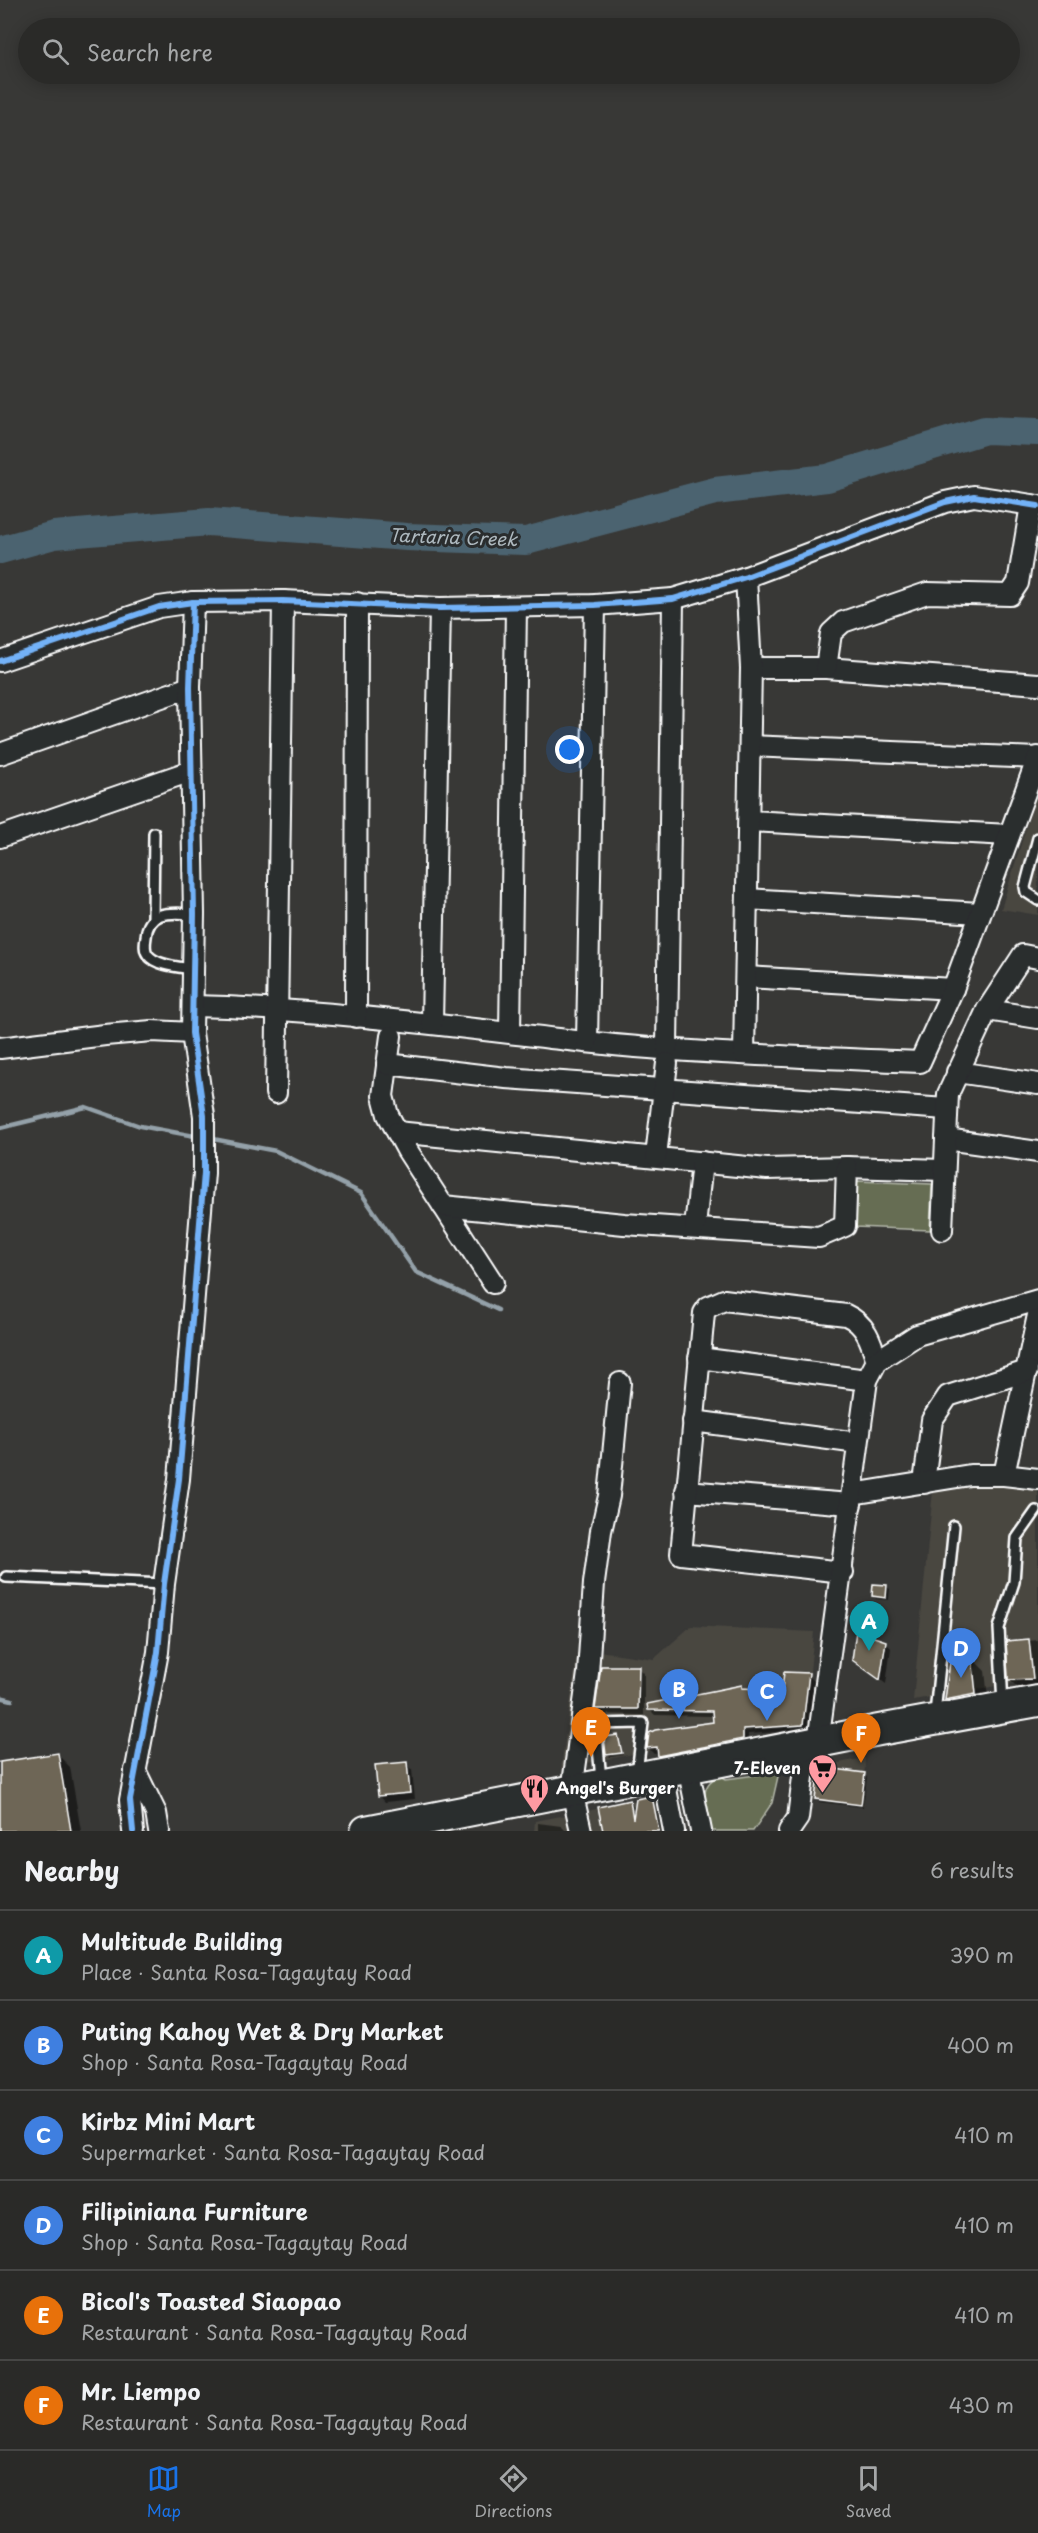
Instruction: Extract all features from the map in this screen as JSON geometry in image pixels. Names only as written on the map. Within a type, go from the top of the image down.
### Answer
[{"type":"main road","points":[[366,1831],[1038,1701]]},
{"type":"street","points":[[0,661],[159,607],[193,602],[283,601],[441,608],[594,605],[673,599],[746,577],[945,502],[974,496],[1035,506],[1018,583],[1010,595],[927,593],[843,622],[831,633],[826,668]]},
{"type":"street","points":[[744,1054],[751,668],[746,577]]},
{"type":"street","points":[[657,1156],[667,1056],[673,599]]},
{"type":"street","points":[[276,1093],[283,601]]},
{"type":"street","points":[[133,1831],[130,1800],[158,1652],[164,1584],[179,1479],[204,1173],[204,1116],[192,1033],[194,914],[190,687],[193,602]]},
{"type":"street","points":[[356,1017],[357,603]]},
{"type":"street","points":[[587,1042],[594,605]]},
{"type":"street","points":[[510,1032],[516,607]]},
{"type":"street","points":[[432,1023],[441,608]]},
{"type":"street","points":[[751,668],[826,668],[1038,684]]},
{"type":"street","points":[[0,754],[190,687]]},
{"type":"street","points":[[193,1006],[277,1008],[432,1023],[587,1042],[667,1056],[744,1054],[920,1062],[953,989],[1038,757],[750,746]]},
{"type":"street","points":[[0,837],[191,771]]},
{"type":"street","points":[[749,821],[1009,835]]},
{"type":"street","points":[[747,899],[980,913]]},
{"type":"street","points":[[942,1230],[948,1094],[987,1010],[1023,956],[1038,957]]},
{"type":"street","points":[[747,977],[953,989]]},
{"type":"street","points":[[987,1010],[1038,1018]]},
{"type":"street","points":[[0,1048],[152,1031],[192,1033]]},
{"type":"street","points":[[391,1036],[384,1105],[397,1132],[493,1283]]},
{"type":"street","points":[[387,1064],[506,1078],[946,1109]]},
{"type":"street","points":[[957,1072],[1038,1084]]},
{"type":"street","points":[[397,1132],[657,1156],[767,1169],[847,1167],[943,1170]]},
{"type":"street","points":[[945,1139],[1038,1152]]},
{"type":"street","points":[[695,1227],[702,1162]]},
{"type":"street","points":[[443,1206],[624,1224],[819,1237],[845,1226],[847,1167]]},
{"type":"street","points":[[843,1572],[681,1554],[704,1313],[708,1307],[724,1300],[846,1315],[856,1319],[870,1338],[877,1362]]},
{"type":"street","points":[[789,1831],[798,1818],[843,1572],[867,1380],[877,1362],[917,1335],[1038,1300]]},
{"type":"street","points":[[1004,1475],[1038,1315]]},
{"type":"street","points":[[699,1358],[867,1380]]},
{"type":"street","points":[[924,1483],[932,1420],[948,1396],[1027,1371]]},
{"type":"street","points":[[581,1831],[572,1791],[588,1673],[594,1583],[601,1531],[609,1496],[612,1446],[620,1383]]},
{"type":"street","points":[[693,1421],[858,1443]]},
{"type":"street","points":[[686,1491],[851,1499],[970,1475],[1004,1475],[1038,1479]]},
{"type":"street","points":[[135,1770],[156,1813],[159,1831]]},
{"type":"street","points":[[663,1773],[674,1831]]},
{"type":"street","points":[[663,1773],[701,1831]]},
{"type":"lane","points":[[153,919],[154,832]]},
{"type":"lane","points":[[1038,838],[1025,887],[1026,892],[1038,900]]},
{"type":"lane","points":[[193,969],[156,961],[148,955],[145,946],[147,927],[153,919],[168,914],[194,914]]},
{"type":"lane","points":[[1004,1707],[999,1628],[1014,1582],[1017,1538],[1036,1511]]},
{"type":"lane","points":[[935,1720],[954,1526]]},
{"type":"lane","points":[[6,1577],[164,1584]]},
{"type":"lane","points":[[602,1786],[596,1724],[643,1723],[663,1773]]},
{"type":"shaded area","points":[[1038,789],[1038,915],[1001,909]]},
{"type":"shaded area","points":[[995,1480],[1038,1487],[1038,1679],[913,1700],[933,1490]]},
{"type":"shaded area","points":[[691,1626],[814,1632],[805,1721],[561,1768],[578,1648],[654,1659]]},
{"type":"shaded area","points":[[865,1758],[864,1806],[804,1799],[807,1769]]},
{"type":"shaded area","points":[[659,1797],[664,1831],[534,1831],[535,1821]]},
{"type":"green space","points":[[856,1181],[932,1184],[930,1230],[855,1227]]},
{"type":"green space","points":[[779,1772],[772,1803],[753,1831],[711,1831],[705,1791],[713,1780],[721,1776],[726,1779]]},
{"type":"building","points":[[873,1584],[887,1585],[886,1598],[872,1596]]},
{"type":"building","points":[[856,1631],[886,1641],[880,1680],[852,1660]]},
{"type":"building","points":[[1029,1639],[1033,1679],[1008,1680],[1006,1641]]},
{"type":"building","points":[[972,1656],[976,1694],[945,1700],[950,1662]]},
{"type":"building","points":[[601,1666],[639,1666],[638,1709],[595,1709]]},
{"type":"building","points":[[784,1672],[809,1673],[803,1725],[743,1729],[743,1739],[658,1756],[657,1747],[647,1748],[649,1733],[655,1730],[713,1722],[712,1711],[648,1710],[647,1704],[742,1685],[742,1688],[782,1690]]},
{"type":"building","points":[[618,1735],[622,1753],[606,1755],[604,1737]]},
{"type":"building","points":[[58,1753],[71,1831],[0,1831],[0,1762]]},
{"type":"building","points":[[407,1762],[410,1793],[378,1796],[375,1765]]},
{"type":"building","points":[[819,1767],[865,1773],[861,1805],[815,1799]]},
{"type":"building","points":[[652,1796],[659,1831],[603,1831],[598,1807],[630,1800],[633,1819],[636,1799]]},
{"type":"waterway","name":"Tartaria Creek","points":[[0,550],[54,535],[209,522],[407,537],[526,541],[715,491],[827,478],[985,430],[1038,432]]},
{"type":"waterway","points":[[0,1128],[86,1107],[140,1126],[200,1137]]},
{"type":"waterway","points":[[208,1138],[276,1151],[361,1193],[416,1272],[498,1310]]},
{"type":"waterway","points":[[0,1697],[12,1700]]},
{"type":"cycle path","points":[[0,661],[159,607],[193,602],[283,601],[440,608],[595,605],[673,599],[746,577],[945,502],[974,496],[1038,506]]},
{"type":"cycle path","points":[[133,1831],[130,1800],[158,1652],[164,1584],[179,1479],[204,1173],[204,1116],[192,1033],[194,914],[190,687],[193,602]]},
{"type":"place","name":"Multitude Building","points":[[869,1651]]},
{"type":"place","name":"Filipiniana Furniture","points":[[961,1678]]},
{"type":"place","name":"Puting Kahoy Wet & Dry Market","points":[[679,1719]]},
{"type":"place","name":"Kirbz Mini Mart","points":[[767,1721]]},
{"type":"place","name":"Bicol's Toasted Siaopao","points":[[591,1757]]},
{"type":"place","name":"Mr. Liempo","points":[[861,1763]]},
{"type":"place","name":"7-Eleven","points":[[822,1794]]},
{"type":"place","name":"Angel's Burger","points":[[535,1814]]}]
